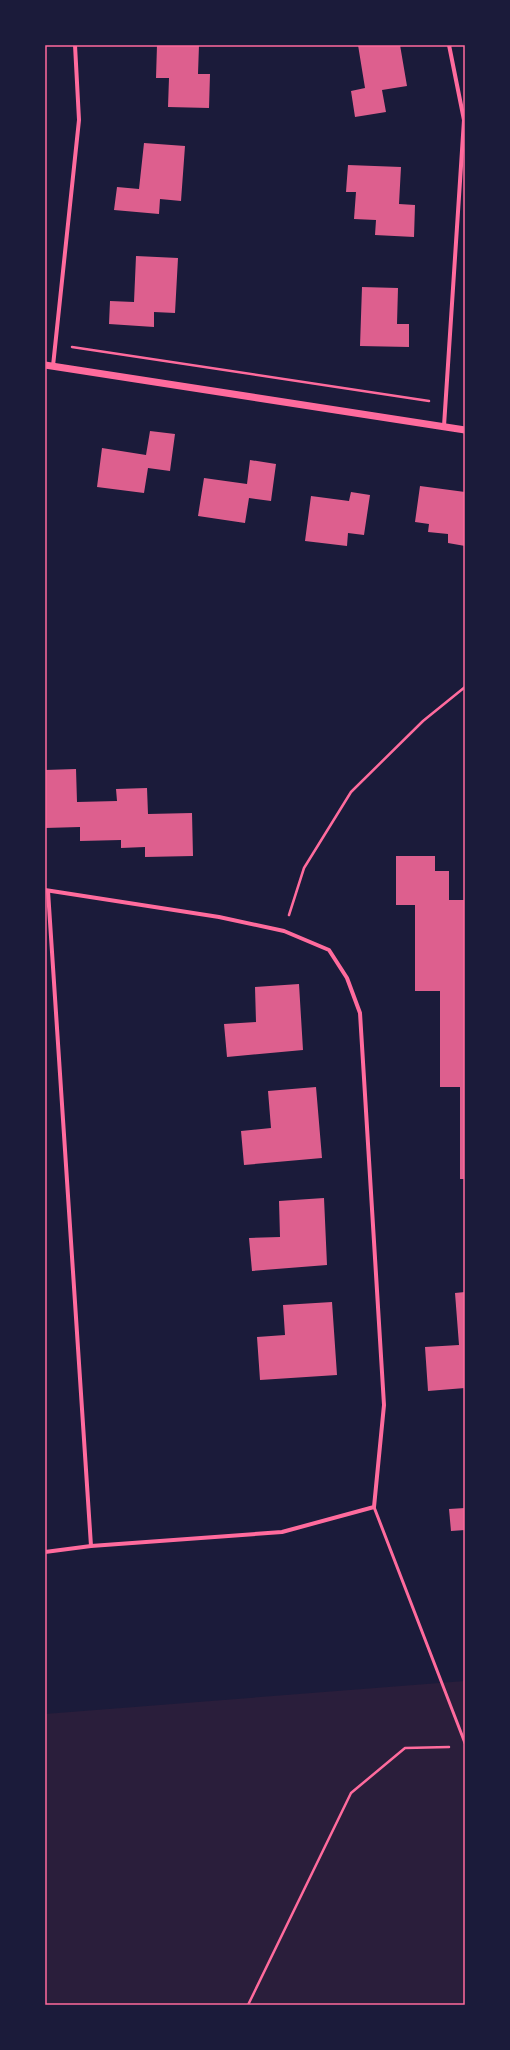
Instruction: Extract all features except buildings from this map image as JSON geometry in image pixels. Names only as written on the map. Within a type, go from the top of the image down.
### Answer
[{"type":"street","points":[[53,366],[79,120],[75,45]]},
{"type":"street","points":[[444,426],[464,120],[449,45]]},
{"type":"street","points":[[45,365],[465,430]]},
{"type":"street","points":[[45,1552],[92,1546],[282,1532],[374,1507],[384,1405],[360,1013],[347,978],[329,950],[284,931],[219,917],[47,891],[92,1546]]},
{"type":"lane","points":[[374,1507],[465,1743]]},
{"type":"path","points":[[56,345],[445,404]]},
{"type":"path","points":[[284,931],[304,868],[351,792],[423,721],[465,687]]},
{"type":"path","points":[[248,2005],[351,1793],[405,1748],[450,1747]]},
{"type":"shaded area","points":[[465,1681],[465,2005],[45,2005],[45,1714]]}]
